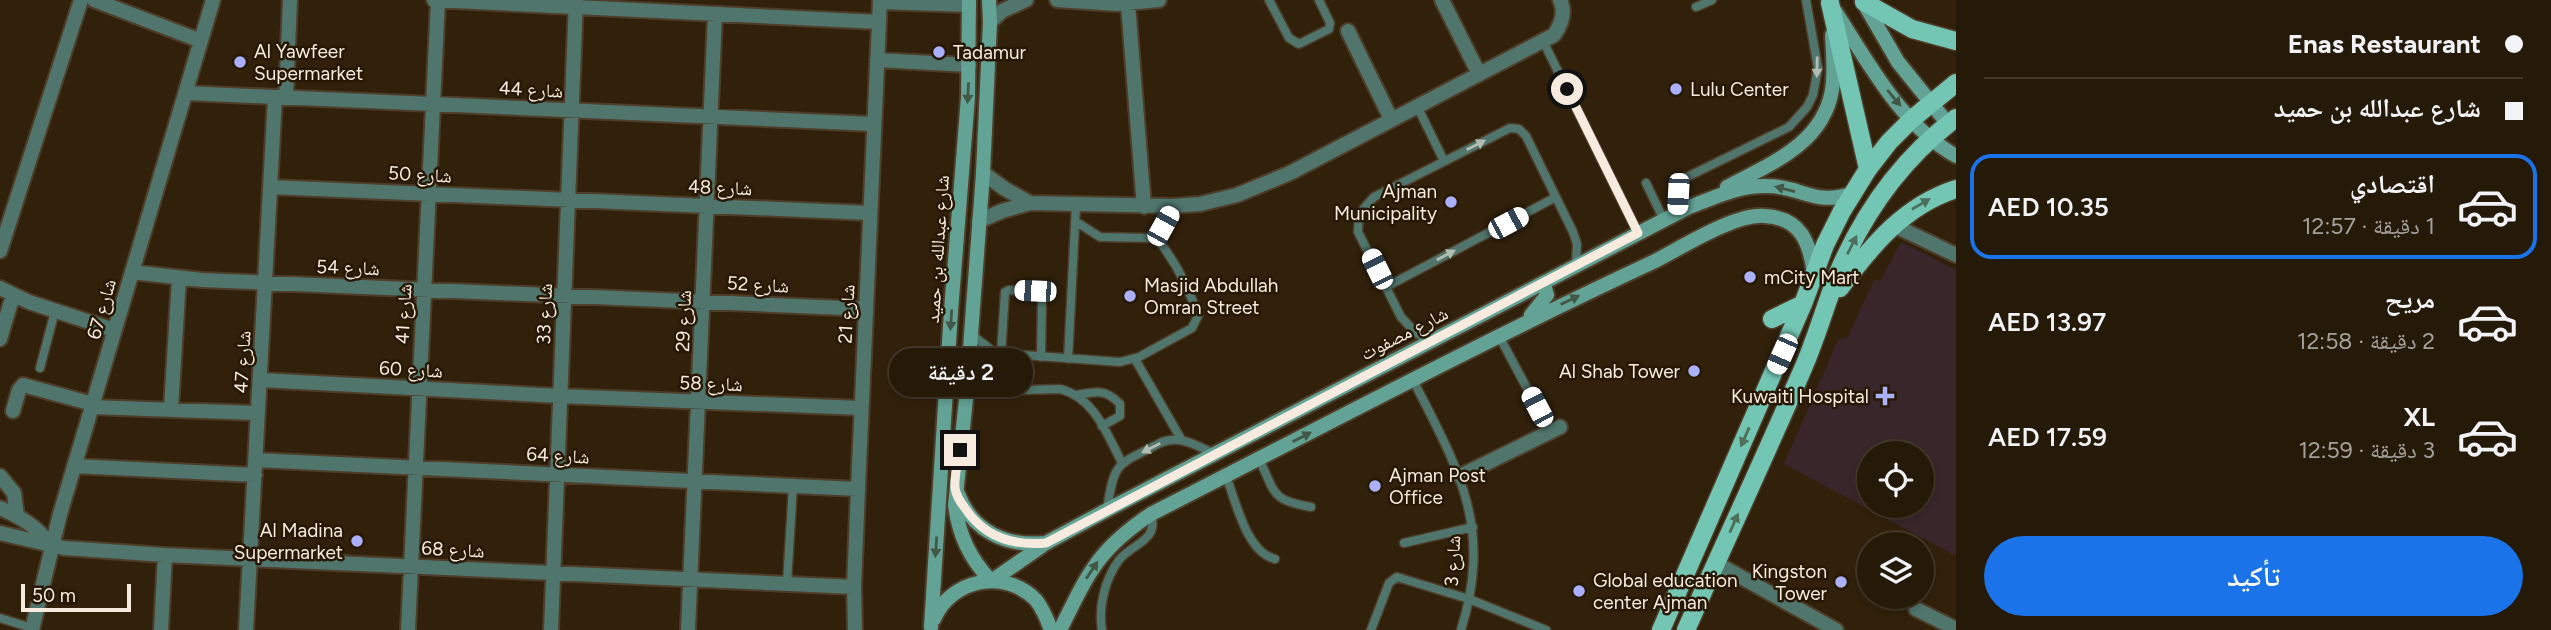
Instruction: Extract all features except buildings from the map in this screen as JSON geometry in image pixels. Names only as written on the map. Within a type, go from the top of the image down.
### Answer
[{"type":"main road","points":[[1829,1],[1868,169]]},
{"type":"main road","points":[[1864,1],[1912,29],[1956,41]]},
{"type":"main road","points":[[1661,630],[1804,304],[1825,245],[1851,194],[1868,169],[1912,118],[1956,83]]},
{"type":"main road","points":[[1686,630],[1802,372],[1837,275],[1869,214],[1888,186],[1931,138],[1952,121]]},
{"type":"main road","points":[[1826,308],[1857,265],[1893,225],[1927,200],[1956,189]]},
{"type":"main road","points":[[1772,318],[1804,304]]},
{"type":"street","points":[[0,251],[81,0]]},
{"type":"street","points":[[94,0],[201,41]]},
{"type":"street","name":"شارع 67","points":[[32,629],[51,546],[74,466],[213,0]]},
{"type":"street","name":"شارع 47","points":[[246,630],[270,187],[290,0]]},
{"type":"street","points":[[436,0],[576,4],[879,22]]},
{"type":"street","name":"شارع 41","points":[[408,630],[436,0]]},
{"type":"street","name":"شارع عبدالله بن حميد","points":[[989,0],[983,173],[967,389],[955,488],[957,522],[962,538],[969,554],[992,580]]},
{"type":"street","points":[[990,22],[1002,11],[1027,0]]},
{"type":"street","points":[[1057,0],[1128,4],[1158,0]]},
{"type":"street","points":[[1442,0],[1479,74]]},
{"type":"street","points":[[880,1],[969,3]]},
{"type":"street","name":"شارع 21","points":[[855,630],[854,587],[861,408],[880,1]]},
{"type":"street","points":[[1676,213],[1787,155],[1801,145],[1815,129],[1826,111],[1832,91],[1834,69],[1829,1]]},
{"type":"street","points":[[1829,1],[1877,76],[1931,138],[1956,156]]},
{"type":"street","points":[[1864,1],[1898,62],[1930,102],[1952,121]]},
{"type":"street","name":"شارع عبدالله بن حميد","points":[[931,629],[970,65],[969,3]]},
{"type":"street","points":[[979,221],[1030,203],[1173,206],[1218,200],[1255,188],[1543,41],[1557,31],[1562,3]]},
{"type":"street","name":"شارع 33","points":[[551,630],[576,4]]},
{"type":"street","points":[[1128,4],[1144,207]]},
{"type":"street","name":"شارع 29","points":[[688,630],[715,14]]},
{"type":"street","points":[[1348,31],[1391,119]]},
{"type":"street","points":[[877,60],[970,65]]},
{"type":"street","name":"شارع 44","points":[[186,93],[874,124]]},
{"type":"street","points":[[983,173],[1030,203]]},
{"type":"street","name":"شارع مصفوت","points":[[931,629],[939,608],[953,593],[970,584],[992,580],[1046,543],[1107,510],[1676,213],[1755,186],[1785,188],[1826,199],[1851,194]]},
{"type":"street","name":"شارع 50","points":[[270,187],[567,200]]},
{"type":"street","name":"شارع 48","points":[[567,200],[870,213]]},
{"type":"street","points":[[1060,630],[1079,589],[1099,558],[1124,532],[1151,514],[1522,324],[1748,217],[1780,219],[1794,227],[1806,239],[1814,275]]},
{"type":"street","points":[[1893,225],[1956,256]]},
{"type":"street","name":"شارع 54","points":[[132,272],[179,278],[265,283],[564,295]]},
{"type":"street","points":[[171,410],[179,278]]},
{"type":"street","points":[[1522,324],[1546,299],[1545,288],[1539,285]]},
{"type":"street","points":[[0,340],[7,292],[114,330]]},
{"type":"street","name":"شارع 52","points":[[564,295],[866,309]]},
{"type":"street","name":"شارع 60","points":[[260,380],[560,396]]},
{"type":"street","points":[[13,411],[23,385],[92,405],[258,413]]},
{"type":"street","name":"شارع 58","points":[[560,396],[861,408]]},
{"type":"street","points":[[1460,476],[1560,427]]},
{"type":"street","name":"شارع 64","points":[[74,466],[415,468],[858,489]]},
{"type":"street","points":[[0,476],[13,493],[17,516]]},
{"type":"street","points":[[955,488],[961,503],[983,529],[997,537],[1030,545],[1046,543]]},
{"type":"street","points":[[0,508],[36,528],[51,546]]},
{"type":"street","name":"شارع 68","points":[[0,533],[51,546],[165,555],[854,587]]},
{"type":"street","points":[[161,630],[165,555]]},
{"type":"street","points":[[1716,564],[1836,630]]},
{"type":"street","points":[[992,580],[1009,583],[1024,590],[1041,608],[1051,630]]},
{"type":"street","points":[[1699,601],[1699,630]]},
{"type":"street","points":[[1916,609],[1956,629]]},
{"type":"lane","points":[[1269,0],[1289,38],[1298,44],[1329,29],[1330,23],[1319,0]]},
{"type":"lane","points":[[1696,7],[1712,0]]},
{"type":"lane","points":[[1676,213],[1678,186],[1682,179],[1789,127],[1807,107],[1813,95],[1818,68],[1806,0]]},
{"type":"lane","points":[[1543,41],[1638,233]]},
{"type":"lane","points":[[1417,106],[1444,161]]},
{"type":"lane","points":[[1430,342],[1415,332],[1401,317],[1358,232],[1359,214],[1374,197],[1510,128],[1519,129],[1526,136],[1573,232],[1577,244],[1576,265]]},
{"type":"lane","points":[[1646,183],[1676,213]]},
{"type":"lane","points":[[1386,287],[1556,197]]},
{"type":"lane","points":[[1068,359],[1076,205]]},
{"type":"lane","points":[[1075,220],[1094,235],[1106,239],[1148,238],[1163,226],[1173,206]]},
{"type":"lane","points":[[969,366],[998,353],[1113,363],[1135,359],[1192,328],[1198,316],[1182,274],[1154,235]]},
{"type":"lane","points":[[998,353],[1005,292],[1037,291],[1042,296],[1041,357]]},
{"type":"lane","points":[[40,368],[55,311]]},
{"type":"lane","points":[[971,334],[998,353]]},
{"type":"lane","points":[[1499,336],[1537,407]]},
{"type":"lane","points":[[1135,359],[1181,439]]},
{"type":"lane","name":"شارع 3","points":[[1413,380],[1460,476],[1473,527],[1474,570],[1461,630]]},
{"type":"lane","points":[[967,389],[992,391],[1060,388],[1077,395],[1091,408],[1122,463]]},
{"type":"lane","points":[[1077,395],[1104,392],[1120,404],[1120,416],[1102,426]]},
{"type":"lane","points":[[1107,510],[1113,476],[1122,463],[1167,440],[1181,439],[1215,454]]},
{"type":"lane","points":[[1259,459],[1279,498],[1311,508]]},
{"type":"lane","points":[[1226,476],[1253,545],[1262,554],[1275,559]]},
{"type":"lane","points":[[787,583],[793,486]]},
{"type":"lane","points":[[1102,630],[1100,606],[1113,569],[1123,556],[1147,539],[1153,527],[1151,514]]},
{"type":"lane","points":[[1404,543],[1473,527]]},
{"type":"lane","points":[[1371,630],[1389,583],[1394,578],[1469,599],[1546,630]]},
{"type":"lane","points":[[0,618],[32,629]]},
{"type":"shaded area","name":"Kuwaiti Hospital","points":[[1901,242],[1956,270],[1956,556],[1934,544],[1934,532],[1911,532],[1885,518],[1934,518],[1934,441],[1857,441],[1857,503],[1784,464],[1838,340],[1848,337],[1874,280],[1880,281]]},
{"type":"place","name":"Tadamur","points":[[939,52]]},
{"type":"place","name":"Al Yawfeer Supermarket","points":[[240,62]]},
{"type":"place","name":"Lulu Center","points":[[1676,89]]},
{"type":"place","name":"Ajman Municipality","points":[[1451,202]]},
{"type":"place","name":"mCity Mart","points":[[1750,277]]},
{"type":"place","name":"Masjid Abdullah Omran Street","points":[[1130,296]]},
{"type":"place","name":"Al Shab Tower","points":[[1694,371]]},
{"type":"place","name":"Kuwaiti Hospital","points":[[1885,396]]},
{"type":"place","name":"Ajman Post Office","points":[[1375,486]]},
{"type":"place","name":"Al Madina Supermarket","points":[[357,541]]},
{"type":"place","name":"Kingston Tower","points":[[1841,582]]},
{"type":"place","name":"Global education center Ajman","points":[[1579,591]]},
{"type":"route","points":[[960,450],[955,488],[971,517],[983,529],[1013,543],[1046,543],[1638,233],[1567,89]]}]
